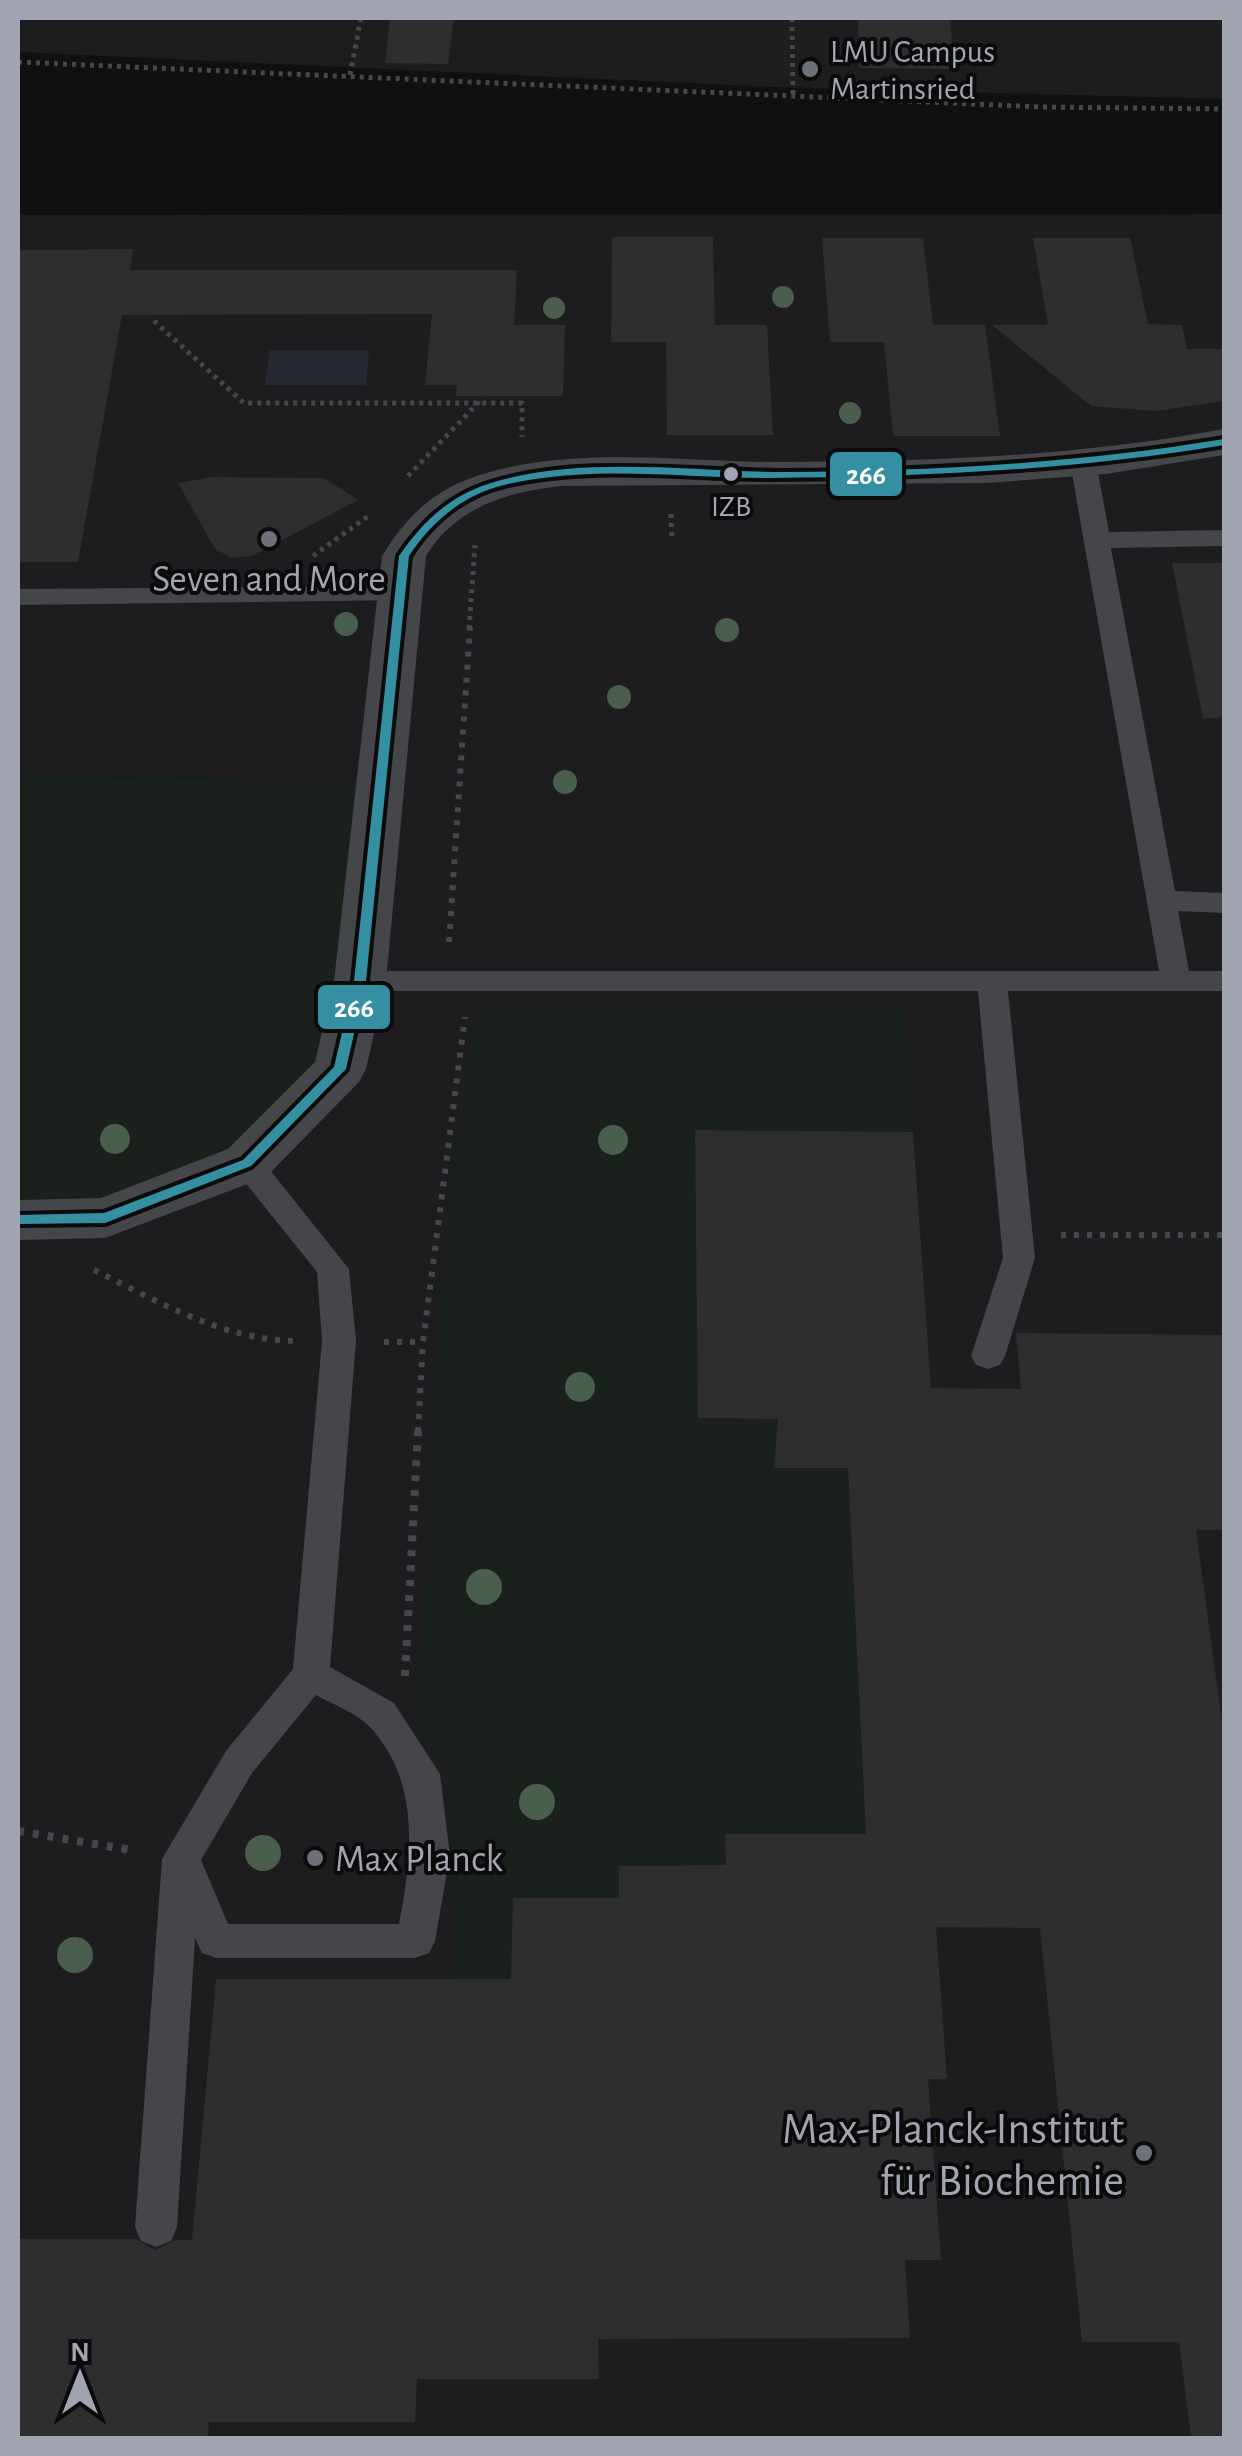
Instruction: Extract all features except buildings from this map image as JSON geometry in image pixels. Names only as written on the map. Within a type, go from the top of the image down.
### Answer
[{"type":"street","points":[[18,1220],[105,1218],[248,1163],[340,1069],[360,981],[404,556],[416,533],[442,510],[505,482],[545,475],[924,474],[1083,462],[1224,442]]},
{"type":"lane","points":[[1083,462],[1176,982]]},
{"type":"lane","points":[[1097,540],[1224,538]]},
{"type":"lane","points":[[18,597],[401,594]]},
{"type":"lane","points":[[1162,900],[1224,903]]},
{"type":"lane","points":[[988,1356],[1019,1258],[992,979]]},
{"type":"lane","points":[[360,981],[1224,981]]},
{"type":"lane","points":[[156,2227],[181,1860],[239,1762],[311,1674],[339,1341],[334,1269],[248,1163]]},
{"type":"lane","points":[[181,1860],[216,1941],[415,1941],[430,1855],[421,1774],[381,1714],[311,1674]]},
{"type":"path","points":[[350,76],[360,18]]},
{"type":"path","points":[[792,18],[794,97]]},
{"type":"path","points":[[18,62],[794,97],[1224,110]]},
{"type":"path","points":[[154,321],[244,403],[478,399],[522,403]]},
{"type":"path","points":[[403,480],[478,399]]},
{"type":"path","points":[[250,596],[366,520],[378,506]]},
{"type":"path","points":[[402,1746],[422,1342],[466,1004],[446,980],[476,526]]},
{"type":"path","points":[[1016,1235],[1224,1235]]},
{"type":"path","points":[[82,1270],[98,1270],[200,1321],[279,1341],[422,1342]]},
{"type":"path","points":[[18,1831],[181,1860]]},
{"type":"shaded area","name":"LMU Campus Martinsried","points":[[18,18],[1224,18],[1224,99],[775,87],[18,52]]},
{"type":"shaded area","points":[[1224,214],[1224,2438],[18,2438],[18,1200],[114,1198],[364,780],[18,775],[18,215]]},
{"type":"shaded area","points":[[270,350],[369,350],[366,385],[265,385]]},
{"type":"shaded area","points":[[18,775],[365,780],[323,1064],[231,1154],[114,1198],[18,1200]]},
{"type":"shaded area","points":[[478,1005],[903,1005],[913,1132],[695,1130],[698,1418],[778,1419],[774,1468],[848,1468],[869,1892],[837,1889],[834,1834],[726,1834],[726,1865],[619,1866],[619,1898],[513,1898],[512,1954],[547,1954],[547,1979],[455,1979],[452,1775],[418,1726],[445,1226]]},
{"type":"transit line","name":"266","points":[[18,1220],[105,1218],[247,1163],[340,1069],[360,981],[404,556],[423,530],[447,508],[489,486],[568,472],[936,472],[1052,465],[1224,442]]},
{"type":"place","name":"LMU Campus Martinsried","points":[[810,69]]},
{"type":"place","name":"IZB","points":[[731,474]]},
{"type":"place","name":"Seven and More","points":[[269,539]]},
{"type":"place","name":"Max Planck","points":[[315,1858]]},
{"type":"place","name":"Max-Planck-Institut für Biochemie","points":[[1144,2153]]}]
